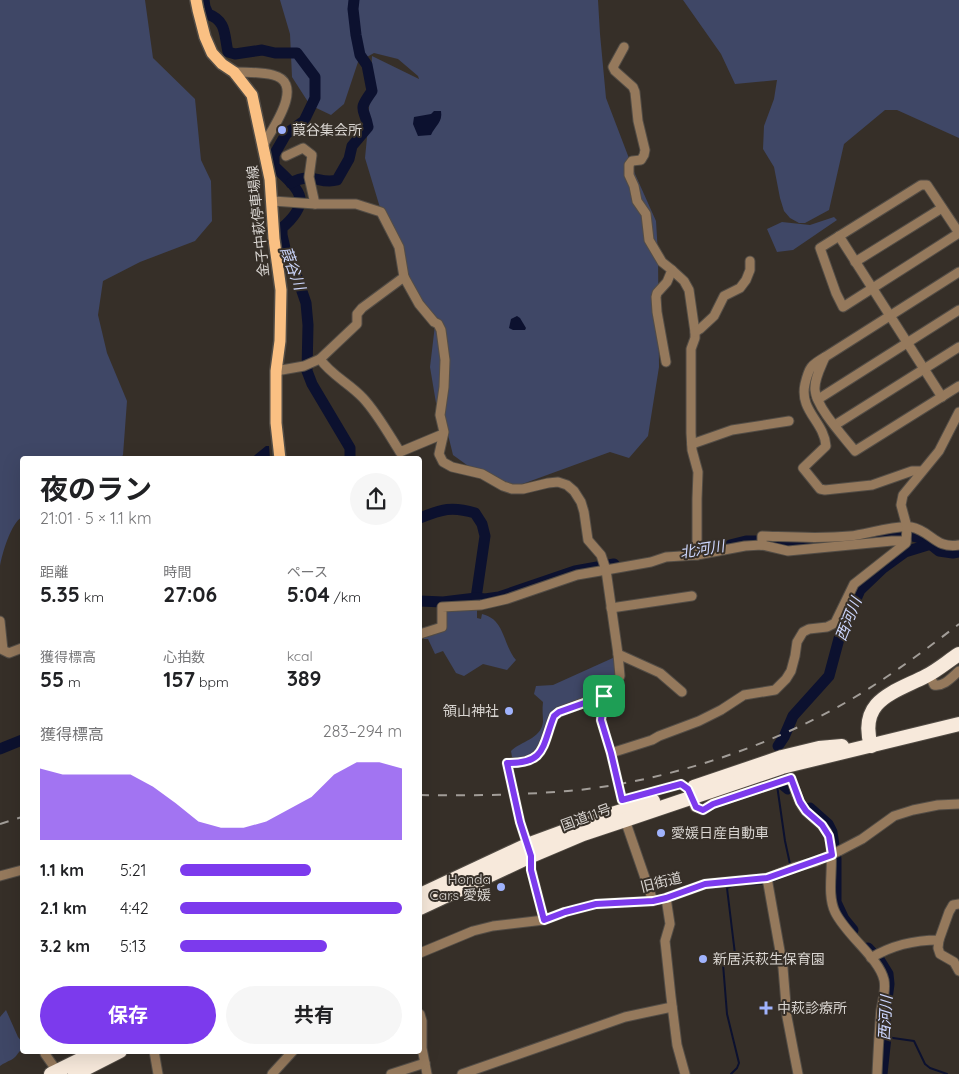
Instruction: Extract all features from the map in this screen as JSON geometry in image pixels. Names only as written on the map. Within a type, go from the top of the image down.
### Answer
[{"type":"highway","points":[[870,743],[867,729],[869,718],[878,702],[929,674],[959,654]]},
{"type":"highway","name":"国道11号","points":[[422,907],[529,851],[624,820],[782,757],[819,748],[835,748],[914,735],[959,724]]},
{"type":"highway","name":"国道11号","points":[[422,894],[529,851],[606,816],[690,794]]},
{"type":"highway","points":[[54,1072],[92,1054]]},
{"type":"highway","points":[[75,1074],[114,1054]]},
{"type":"main road","name":"金子中萩停車場線","points":[[196,0],[205,37],[212,53],[222,64],[234,72],[252,95],[264,144],[273,201],[274,239],[281,290],[280,341],[276,371],[276,423],[280,456]]},
{"type":"street","points":[[624,47],[613,66],[615,71],[633,87],[635,92],[638,120],[645,150],[641,160],[632,161],[629,165],[629,175],[634,186],[636,200],[646,214],[649,240],[662,262],[684,281],[689,290],[694,315],[695,338],[691,349],[692,444],[698,472],[697,552]]},
{"type":"street","points":[[234,72],[275,75],[284,83],[288,98],[264,144]]},
{"type":"street","points":[[286,156],[303,148],[312,155],[309,179],[315,204]]},
{"type":"street","points":[[921,185],[927,185],[942,208],[959,233],[843,307],[820,248],[921,185]]},
{"type":"street","points":[[273,201],[301,204],[356,204],[380,212],[399,247],[404,277],[419,304],[434,322],[438,324],[441,330],[445,360],[440,415],[443,434],[440,454],[447,465],[482,474],[502,486],[512,489],[523,489],[558,482],[567,485],[574,491],[581,502],[588,540],[601,555],[606,567],[620,676],[604,696],[559,712],[554,716],[541,751],[535,758],[522,763],[507,763],[544,920]]},
{"type":"street","points":[[856,262],[942,208]]},
{"type":"street","points":[[839,236],[942,397]]},
{"type":"street","points":[[695,332],[700,330],[714,316],[724,296],[740,288],[748,275],[750,261]]},
{"type":"street","points":[[666,362],[662,331],[656,312],[656,297],[657,293],[667,282],[672,270]]},
{"type":"street","points":[[922,471],[912,471],[872,485],[820,489],[803,468],[826,446],[820,426],[809,412],[803,391],[808,371],[812,365],[959,272]]},
{"type":"street","points":[[276,371],[312,363],[357,324],[357,314],[362,308],[404,277]]},
{"type":"street","points":[[817,398],[959,310]]},
{"type":"street","points":[[836,425],[959,347]]},
{"type":"street","points":[[826,357],[817,376],[814,389],[822,408],[855,451],[959,386]]},
{"type":"street","points":[[312,363],[326,368],[344,380],[362,397],[376,414],[401,455],[443,434]]},
{"type":"street","points":[[611,753],[652,740],[699,721],[744,695],[775,690],[791,671],[796,642],[803,632],[809,629],[821,629],[835,623],[854,584],[902,546],[906,534],[901,505],[903,495],[939,452],[959,412]]},
{"type":"street","points":[[692,444],[732,430],[789,421]]},
{"type":"street","points":[[422,633],[442,627],[442,607],[481,605],[507,599],[606,567],[643,564],[666,557],[792,538],[906,534],[922,530],[942,545],[959,545]]},
{"type":"street","points":[[762,542],[781,551],[788,551],[892,541],[906,534]]},
{"type":"street","points":[[612,608],[692,596]]},
{"type":"street","points":[[0,621],[3,650],[9,653],[20,649]]},
{"type":"street","points":[[618,654],[660,673],[682,692]]},
{"type":"street","points":[[929,674],[934,685],[938,686],[942,685],[959,671]]},
{"type":"street","points":[[604,696],[601,720],[622,800],[678,783],[690,794],[696,807],[703,810],[713,804],[791,778],[800,802],[806,811],[822,825],[829,836],[834,854],[832,903],[835,913],[852,938],[874,956],[884,978],[885,989],[877,1074]]},
{"type":"street","name":"旧街道","points":[[422,952],[473,931],[493,926],[544,920],[596,904],[653,901],[705,884],[768,881],[791,869],[834,854],[894,816],[930,807],[959,804]]},
{"type":"street","points":[[624,820],[653,901]]},
{"type":"street","points":[[0,876],[20,871]]},
{"type":"street","points":[[768,881],[783,968],[787,1017],[798,1074]]},
{"type":"street","points":[[666,898],[670,924],[665,941],[672,1007],[677,1045],[685,1074]]},
{"type":"street","points":[[959,904],[953,905],[948,912],[938,948],[940,954],[957,962],[959,971]]},
{"type":"street","points":[[874,956],[910,942],[939,940]]},
{"type":"street","points":[[462,1074],[625,1017],[672,1007]]},
{"type":"street","points":[[422,1021],[422,1048],[426,1074]]},
{"type":"street","points":[[45,1054],[54,1072]]},
{"type":"street","points":[[155,1054],[158,1074]]},
{"type":"street","points":[[272,1074],[290,1054]]},
{"type":"street","points":[[391,1074],[425,1063]]},
{"type":"shaded area","points":[[0,0],[145,0],[153,58],[195,99],[201,160],[211,181],[212,221],[195,241],[140,262],[103,281],[98,315],[107,353],[127,401],[123,455],[20,456],[20,518],[11,532],[0,566]]},
{"type":"shaded area","points":[[280,0],[598,0],[606,98],[635,174],[656,221],[659,367],[648,436],[629,458],[610,452],[503,491],[453,455],[441,406],[436,403],[430,367],[435,325],[405,275],[381,211],[365,158],[372,56],[419,79],[418,76],[398,59],[374,53],[358,62],[344,104],[331,115],[310,105],[292,77],[290,34]]},
{"type":"shaded area","points":[[683,0],[959,0],[959,138],[897,110],[885,110],[844,144],[829,210],[805,223],[799,223],[790,218],[784,211],[774,167],[763,149],[764,126],[774,99],[777,80],[735,84],[721,54]]},
{"type":"shaded area","points":[[434,111],[441,111],[441,118],[431,135],[418,136],[413,124],[414,117],[431,114]]},
{"type":"shaded area","points":[[834,217],[837,220],[793,250],[777,252],[767,229],[782,222],[810,225]]},
{"type":"shaded area","points":[[517,316],[526,328],[525,330],[509,328],[511,319]]},
{"type":"shaded area","points":[[266,446],[269,446],[270,456],[254,456]]},
{"type":"shaded area","points":[[477,608],[477,618],[481,619],[482,614],[495,621],[516,660],[507,670],[483,664],[464,676],[456,673],[443,651],[435,654],[428,639],[424,639],[424,637],[442,631],[445,610]]},
{"type":"shaded area","points":[[615,657],[616,675],[609,687],[595,695],[555,710],[546,735],[535,752],[525,758],[512,757],[511,751],[535,736],[541,728],[543,722],[543,702],[534,694],[536,686],[553,685]]},
{"type":"shaded area","points":[[6,1010],[20,1040],[20,1051],[13,1059],[0,1066],[0,1017]]},
{"type":"waterway","name":"葭谷川","points":[[204,0],[208,14],[219,20],[224,29],[228,52],[235,54],[262,50],[275,53],[297,53],[315,77],[315,98],[304,121],[286,134],[274,155],[274,166],[296,189],[300,202],[298,210],[282,228],[282,235],[287,257],[294,268],[306,303],[308,325],[307,371],[312,384],[350,448],[350,456]]},
{"type":"waterway","points":[[291,183],[305,178],[325,181],[337,180],[349,159],[352,146],[368,127],[363,106],[372,91],[367,65],[360,55],[356,35],[353,9],[354,0]]},
{"type":"waterway","name":"葭谷川","points":[[422,517],[435,512],[453,509],[475,513],[482,524],[485,536],[476,598]]},
{"type":"waterway","name":"北河川","points":[[730,545],[746,541],[768,541],[803,545],[889,537],[901,533],[924,539],[939,551],[959,552]]},
{"type":"waterway","name":"西河川","points":[[778,746],[793,716],[829,676],[840,635],[860,590],[883,568],[905,552],[931,544]]},
{"type":"waterway","name":"北河川","points":[[422,601],[443,602],[499,597],[575,571],[614,564]]},
{"type":"waterway","points":[[0,749],[20,741]]},
{"type":"waterway","name":"西河川","points":[[776,779],[788,789]]},
{"type":"waterway","points":[[777,785],[790,864]]},
{"type":"waterway","name":"西河川","points":[[810,808],[828,824],[832,832],[836,859],[836,902],[844,919],[853,930]]},
{"type":"waterway","points":[[772,881],[784,876]]},
{"type":"waterway","points":[[731,1074],[739,1063],[727,1014],[723,964],[735,954],[727,888],[736,885],[765,883]]},
{"type":"waterway","name":"西河川","points":[[868,948],[880,961],[888,974],[889,984],[885,1015],[886,1037],[882,1074]]},
{"type":"waterway","points":[[886,1037],[914,1041],[925,1064],[930,1068],[947,1074]]},
{"type":"railway","points":[[422,795],[494,795],[604,787],[677,771],[714,760],[785,733],[850,700],[906,664],[959,624]]},
{"type":"railway","points":[[0,824],[20,818]]},
{"type":"place","name":"葭谷集会所","points":[[282,130]]},
{"type":"place","name":"領山神社","points":[[509,711]]},
{"type":"place","name":"愛媛日産自動車","points":[[661,833]]},
{"type":"place","name":"Honda Cars 愛媛","points":[[501,887]]},
{"type":"place","name":"新居浜萩生保育園","points":[[703,959]]},
{"type":"place","name":"中萩診療所","points":[[766,1008]]},
{"type":"route","points":[[604,696],[601,720],[622,800],[678,783],[688,789],[696,807],[703,810],[713,804],[791,778],[800,802],[806,811],[822,825],[829,836],[832,855],[767,878],[705,884],[653,901],[596,904],[544,920],[531,870],[531,856],[520,822],[507,763],[522,763],[535,758],[541,751],[554,716],[559,712],[604,696]]}]
